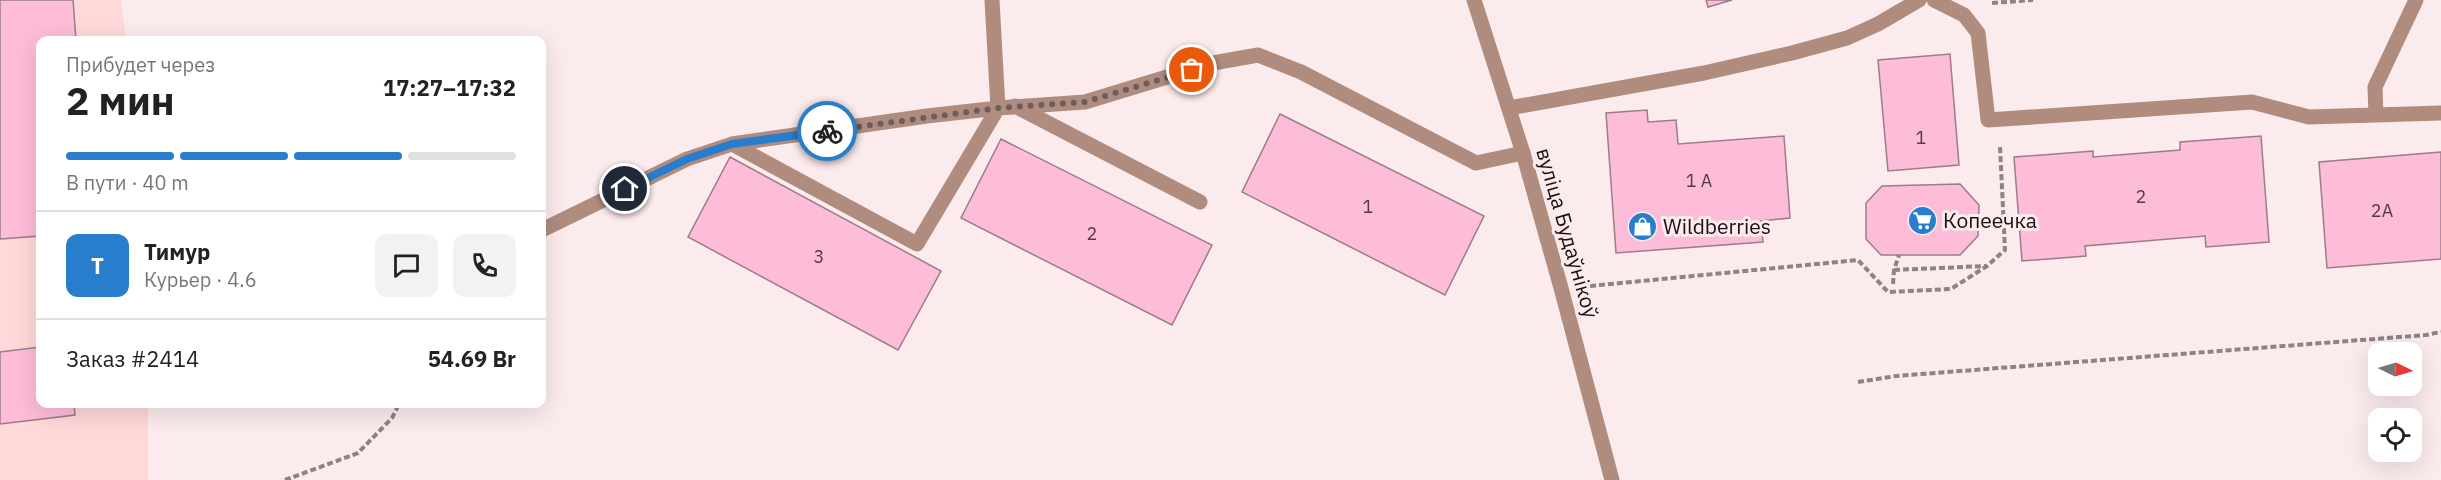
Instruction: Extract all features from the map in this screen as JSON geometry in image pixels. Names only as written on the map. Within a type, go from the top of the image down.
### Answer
[{"type":"street","points":[[732,144],[917,244],[998,108],[992,0]]},
{"type":"street","name":"вуліца Будаўнікоў","points":[[1474,0],[1523,153],[1612,480]]},
{"type":"street","points":[[1509,108],[1704,73],[1792,53],[1847,38],[1878,24],[1919,0]]},
{"type":"street","points":[[1934,0],[1964,15],[1978,33],[1988,120],[2252,102],[2309,117],[2441,113]]},
{"type":"street","points":[[2376,115],[2375,87],[2416,0]]},
{"type":"street","points":[[546,228],[687,159],[732,144],[998,108],[1085,102],[1213,63],[1258,56],[1301,72],[1476,163],[1523,153]]},
{"type":"street","points":[[1015,106],[1200,202]]},
{"type":"path","points":[[1561,288],[1858,260],[1888,292],[1951,289],[1987,266],[2005,250],[2000,140]]},
{"type":"path","points":[[1893,284],[1894,270],[1899,255]]},
{"type":"path","points":[[1894,270],[1987,266]]},
{"type":"path","points":[[1858,382],[1896,376],[2441,332]]},
{"type":"path","points":[[285,480],[358,453],[392,418],[397,408]]},
{"type":"shaded area","points":[[0,0],[121,0],[126,36],[36,36],[36,408],[148,408],[148,480],[0,480]]},
{"type":"building","points":[[0,0],[73,0],[76,36],[36,36],[36,236],[0,239]]},
{"type":"building","points":[[1706,0],[1732,0],[1708,7]]},
{"type":"building","points":[[1950,54],[1959,165],[1888,171],[1878,60]]},
{"type":"building","points":[[1647,110],[1648,122],[1676,120],[1678,144],[1784,136],[1790,218],[1761,221],[1763,242],[1616,253],[1606,113]]},
{"type":"building","points":[[1280,114],[1484,216],[1445,295],[1242,192]]},
{"type":"building","points":[[2261,136],[2269,242],[2206,247],[2205,236],[2085,246],[2086,256],[2022,261],[2014,157],[2093,151],[2093,157],[2180,150],[2180,142]]},
{"type":"building","points":[[1001,139],[1212,245],[1172,325],[961,218]]},
{"type":"building","points":[[2441,152],[2441,259],[2327,268],[2319,162]]},
{"type":"building","points":[[730,157],[941,271],[898,350],[688,237]]},
{"type":"building","name":"Копеечка","points":[[1960,184],[1979,205],[1978,236],[1960,255],[1881,255],[1866,239],[1866,203],[1882,186]]},
{"type":"building","points":[[36,348],[36,408],[74,408],[75,415],[0,424],[0,352]]},
{"type":"way so far","points":[[827,131],[998,108],[1085,102],[1192,70]]},
{"type":"place","name":"Копеечка","points":[[1922,221]]},
{"type":"place","name":"Wildberries","points":[[1642,227]]},
{"type":"route","points":[[625,189],[687,159],[732,144],[827,131]]}]
